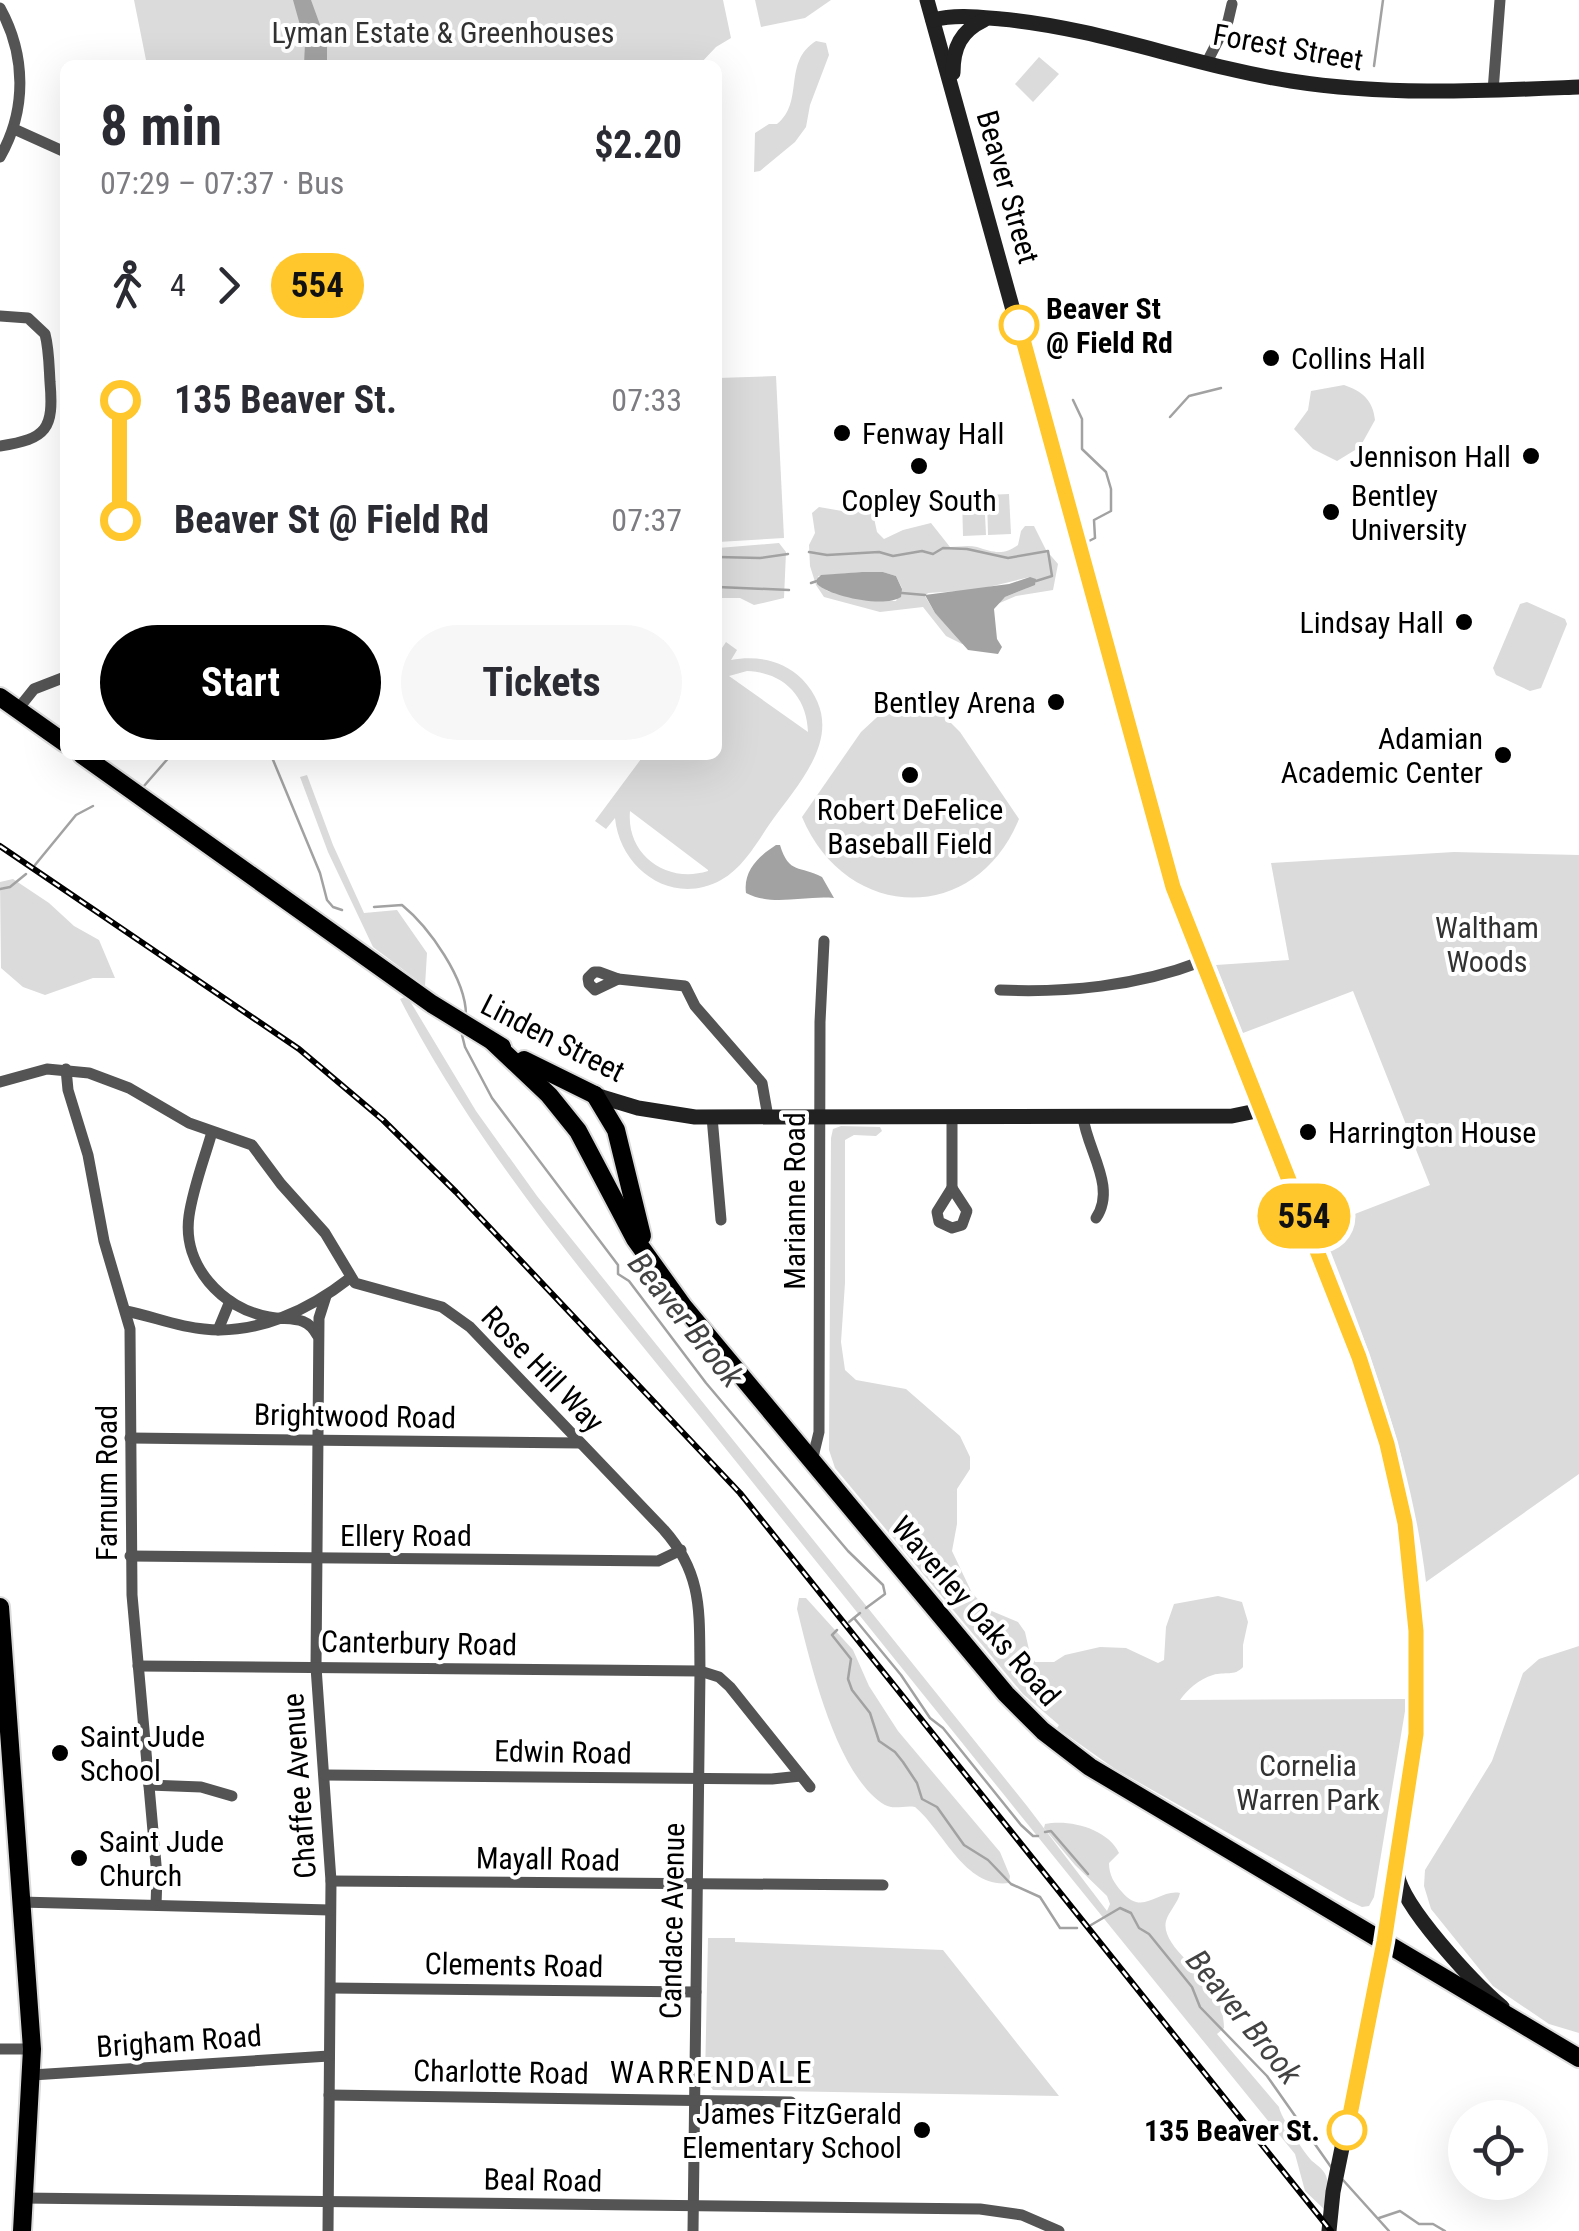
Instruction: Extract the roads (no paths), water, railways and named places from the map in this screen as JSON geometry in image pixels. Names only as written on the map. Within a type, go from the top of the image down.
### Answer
[{"type":"main road","name":"Beaver Street","points":[[927,0],[1162,852],[1200,962],[1370,1386],[1405,1523],[1416,1617],[1416,1734],[1384,1942],[1339,2175],[1333,2231]]},
{"type":"main road","name":"Forest Street","points":[[933,20],[988,18],[1088,32],[1274,78],[1327,86],[1418,92],[1579,87]]},
{"type":"main road","points":[[958,106],[952,67],[956,47],[965,32],[988,18]]},
{"type":"main road","points":[[0,697],[60,739]]},
{"type":"main road","name":"Linden Street","points":[[89,760],[432,1004],[494,1042],[596,1095],[638,1108],[712,1117],[1232,1116],[1262,1110]]},
{"type":"main road","name":"Waverley Oaks Road","points":[[494,1042],[541,1086],[578,1131],[629,1229],[659,1273],[1006,1694],[1052,1738],[1100,1772],[1579,2058]]},
{"type":"main road","points":[[578,1131],[578,1109],[584,1100],[596,1095]]},
{"type":"main road","name":"Waverley Oaks Road","points":[[596,1095],[618,1135],[636,1218],[659,1273]]},
{"type":"main road","points":[[618,1135],[621,1119],[638,1108]]},
{"type":"main road","points":[[0,1607],[5,1760],[32,2049],[22,2231]]},
{"type":"main road","points":[[1396,1864],[1401,1888],[1416,1913],[1488,1995],[1520,2022]]},
{"type":"main road","points":[[12,2231],[22,2198]]},
{"type":"street","points":[[1493,91],[1500,0]]},
{"type":"street","points":[[1207,62],[1228,21],[1232,4]]},
{"type":"street","points":[[0,8],[12,33],[20,67],[14,128],[0,157]]},
{"type":"street","points":[[14,128],[60,150]]},
{"type":"street","points":[[0,316],[31,320],[45,334],[52,408],[50,422],[40,434],[25,442],[0,446]]},
{"type":"street","points":[[18,709],[34,689],[60,679]]},
{"type":"street","name":"Marianne Road","points":[[812,1461],[819,1426],[819,1117],[824,941]]},
{"type":"street","points":[[1000,990],[1086,988],[1200,962]]},
{"type":"street","points":[[618,978],[685,986],[695,1006],[762,1082],[768,1117]]},
{"type":"street","points":[[0,1082],[38,1070],[66,1070],[122,1084],[174,1115],[242,1140],[260,1152],[281,1184],[325,1232],[350,1278],[326,1296],[280,1318],[242,1328],[183,1326],[126,1311]]},
{"type":"street","name":"Farnum Road","points":[[66,1070],[68,1090],[88,1155],[104,1242],[126,1311],[131,1346],[130,1556],[157,1876],[156,1904]]},
{"type":"street","points":[[712,1117],[721,1220]]},
{"type":"street","points":[[952,1117],[952,1188]]},
{"type":"street","points":[[1083,1117],[1104,1194],[1096,1218]]},
{"type":"street","points":[[212,1132],[193,1198],[188,1235],[201,1271],[210,1285],[230,1301],[256,1314],[308,1322],[319,1339]]},
{"type":"street","name":"Rose Hill Way","points":[[350,1278],[362,1287],[442,1307],[457,1316],[680,1550],[697,1588],[700,1671]]},
{"type":"street","name":"Chaffee Avenue","points":[[326,1296],[319,1318],[316,1667],[331,1881],[328,2231]]},
{"type":"street","points":[[218,1330],[230,1301]]},
{"type":"street","name":"Brightwood Road","points":[[130,1438],[580,1443]]},
{"type":"street","name":"Ellery Road","points":[[130,1556],[658,1561],[680,1550]]},
{"type":"street","name":"Canterbury Road","points":[[138,1666],[700,1671]]},
{"type":"street","points":[[700,1671],[719,1677],[730,1687],[810,1787]]},
{"type":"street","name":"Candace Avenue","points":[[693,2231],[700,1671]]},
{"type":"street","name":"Edwin Road","points":[[324,1775],[698,1779],[801,1776]]},
{"type":"street","points":[[149,1785],[201,1787],[232,1796]]},
{"type":"street","name":"Mayall Road","points":[[331,1881],[883,1886]]},
{"type":"street","points":[[20,1902],[330,1910]]},
{"type":"street","name":"Clements Road","points":[[331,1988],[696,1992]]},
{"type":"street","points":[[0,2049],[32,2049]]},
{"type":"street","name":"Brigham Road","points":[[32,2075],[329,2056]]},
{"type":"street","name":"Charlotte Road","points":[[329,2095],[791,2102]]},
{"type":"street","name":"Beal Road","points":[[22,2198],[995,2210],[1022,2215],[1059,2231]]},
{"type":"waterway","points":[[1374,66],[1383,0]]},
{"type":"waterway","points":[[1170,417],[1189,396],[1221,388]]},
{"type":"waterway","points":[[1073,400],[1082,419],[1082,449],[1106,472],[1111,489],[1111,511],[1094,520],[1095,538],[1089,541]]},
{"type":"waterway","points":[[809,552],[879,552],[893,556],[922,551],[933,554],[943,548],[1008,558],[1048,551],[1052,576],[1036,581]]},
{"type":"waterway","points":[[722,557],[788,554]]},
{"type":"waterway","points":[[811,583],[817,581]]},
{"type":"waterway","points":[[722,587],[789,590]]},
{"type":"waterway","points":[[902,593],[925,595]]},
{"type":"waterway","name":"Beaver Brook","points":[[144,786],[167,760]]},
{"type":"waterway","name":"Beaver Brook","points":[[273,760],[320,873],[327,900],[342,910]]},
{"type":"waterway","name":"Beaver Brook","points":[[35,865],[76,815],[93,806]]},
{"type":"waterway","name":"Beaver Brook","points":[[0,889],[10,887],[26,874]]},
{"type":"waterway","name":"Beaver Brook","points":[[374,907],[402,905],[423,926],[453,970],[466,1015]]},
{"type":"waterway","name":"Beaver Brook","points":[[462,1035],[492,1098],[618,1265],[618,1274],[629,1281],[706,1383],[848,1551],[883,1585],[885,1594],[866,1608]]},
{"type":"waterway","name":"Beaver Brook","points":[[849,1622],[860,1613]]},
{"type":"waterway","points":[[854,1618],[930,1718],[943,1728],[1021,1825],[1038,1836]]},
{"type":"waterway","name":"Beaver Brook","points":[[837,1630],[832,1635],[851,1659],[848,1679],[852,1690],[870,1713],[879,1741],[903,1762],[922,1799],[937,1807],[964,1845],[988,1860],[1011,1884],[1040,1897],[1060,1928],[1077,1928]]},
{"type":"waterway","points":[[1045,1832],[1051,1831],[1088,1874]]},
{"type":"waterway","name":"Beaver Brook","points":[[1091,1925],[1120,1908],[1131,1913],[1139,1928],[1149,1934],[1192,1987],[1200,2007],[1267,2076],[1331,2167]]},
{"type":"waterway","name":"Beaver Brook","points":[[1343,2180],[1389,2231]]},
{"type":"waterway","points":[[1379,2218],[1400,2211],[1419,2224],[1433,2224],[1445,2231]]},
{"type":"railway","points":[[0,846],[299,1049],[383,1120],[456,1192],[740,1493],[1331,2231]]},
{"type":"place","name":"Beaver St @ Field Rd","points":[[1019,325]]},
{"type":"place","name":"Collins Hall","points":[[1271,358]]},
{"type":"place","name":"Fenway Hall","points":[[842,433]]},
{"type":"place","name":"Jennison Hall","points":[[1531,456]]},
{"type":"place","name":"Copley South","points":[[919,466]]},
{"type":"place","name":"Bentley University","points":[[1331,512]]},
{"type":"place","name":"Lindsay Hall","points":[[1464,622]]},
{"type":"place","name":"Bentley Arena","points":[[1056,702]]},
{"type":"place","name":"Adamian Academic Center","points":[[1503,755]]},
{"type":"place","name":"Robert DeFelice Baseball Field","points":[[910,775]]},
{"type":"place","name":"Harrington House","points":[[1308,1132]]},
{"type":"place","name":"Saint Jude School","points":[[60,1753]]},
{"type":"place","name":"Saint Jude Church","points":[[79,1858]]},
{"type":"place","name":"James FitzGerald Elementary School","points":[[922,2130]]},
{"type":"place","name":"135 Beaver St.","points":[[1347,2130]]},
{"type":"district","name":"WARRENDALE","points":[[712,2072]]},
{"type":"park label","name":"Lyman Estate & Greenhouses","points":[[443,32]]},
{"type":"park label","name":"Waltham Woods","points":[[1487,944]]},
{"type":"park label","name":"Cornelia Warren Park","points":[[1308,1782]]}]
